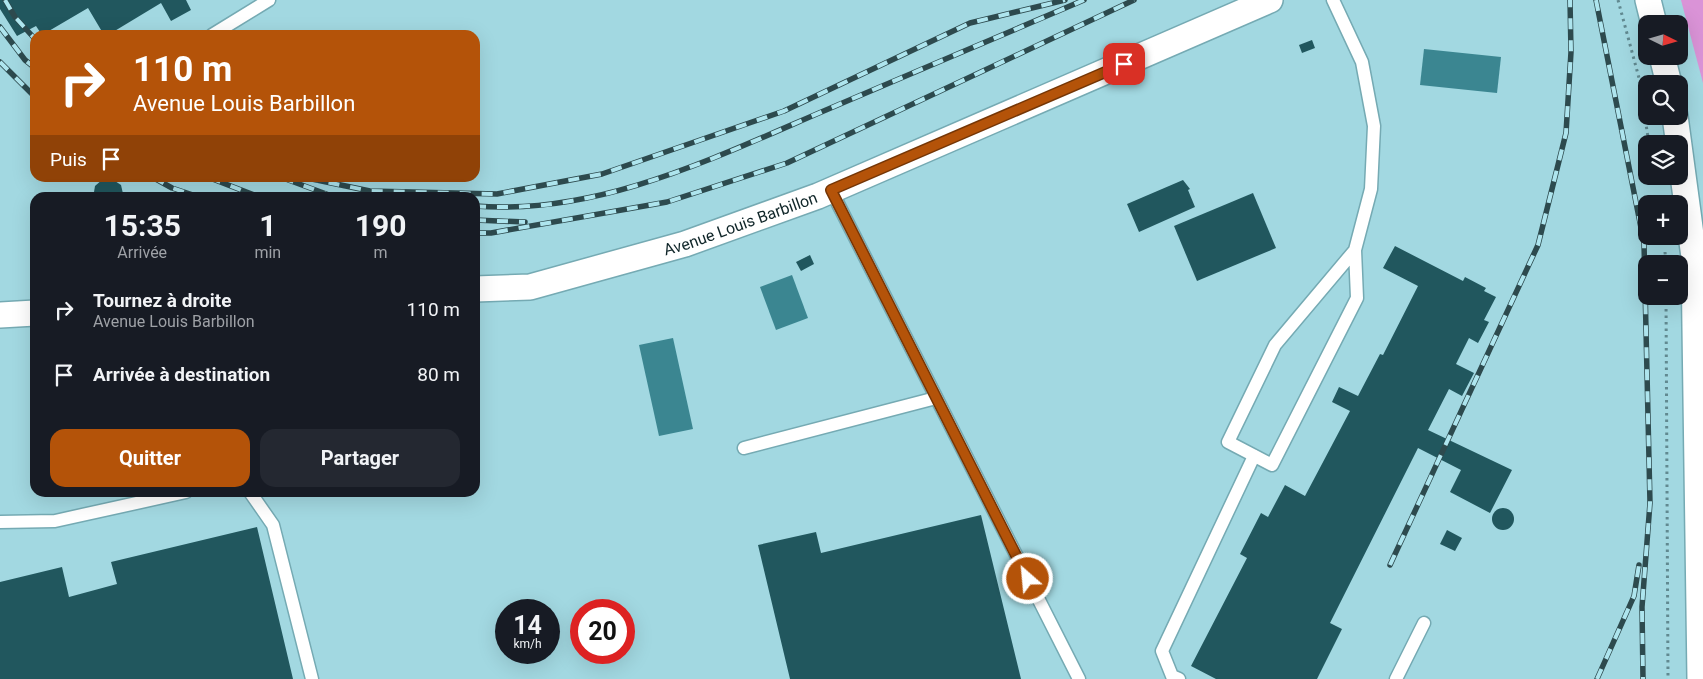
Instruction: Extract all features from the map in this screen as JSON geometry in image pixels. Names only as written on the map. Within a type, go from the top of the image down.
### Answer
[{"type":"street","name":"Avenue Louis Barbillon","points":[[480,289],[530,286],[676,246],[831,190],[1270,0]]},
{"type":"street","points":[[1648,0],[1652,15]]},
{"type":"street","points":[[1676,125],[1694,257],[1700,679]]},
{"type":"street","points":[[0,315],[30,313]]},
{"type":"lane","points":[[220,30],[269,0]]},
{"type":"lane","points":[[1333,0],[1362,62],[1374,126],[1371,188],[1355,250],[1357,298],[1272,466],[1228,442],[1275,345],[1355,250]]},
{"type":"lane","points":[[831,190],[1079,679]]},
{"type":"lane","points":[[744,448],[936,398]]},
{"type":"lane","points":[[1179,679],[1172,676],[1162,651],[1254,456]]},
{"type":"lane","points":[[0,522],[55,521],[163,497]]},
{"type":"lane","points":[[253,497],[273,525],[312,679]]},
{"type":"lane","points":[[1396,679],[1424,623]]},
{"type":"path","points":[[1618,0],[1638,78],[1648,135]]},
{"type":"path","points":[[1666,305],[1668,679]]},
{"type":"shaded area","points":[[1681,0],[1703,0],[1703,83],[1688,26],[1688,15],[1685,15]]},
{"type":"water","points":[[1424,49],[1501,57],[1497,93],[1420,85]]},
{"type":"water","points":[[792,275],[808,318],[776,330],[760,287]]},
{"type":"water","points":[[673,338],[693,429],[659,436],[639,345]]},
{"type":"building","points":[[0,0],[186,0],[191,10],[171,21],[161,3],[116,30],[101,30],[88,8],[51,30],[39,30],[36,26],[17,36],[0,9]]},
{"type":"building","points":[[1312,40],[1315,48],[1302,53],[1299,45]]},
{"type":"building","points":[[1183,180],[1190,189],[1188,190],[1195,207],[1139,232],[1127,204]]},
{"type":"building","points":[[100,182],[116,182],[121,185],[123,192],[94,192],[95,186]]},
{"type":"building","points":[[1253,193],[1276,248],[1197,281],[1174,226]]},
{"type":"building","points":[[1395,246],[1463,281],[1465,277],[1486,288],[1484,291],[1496,297],[1484,320],[1489,322],[1478,343],[1469,338],[1456,364],[1474,373],[1462,396],[1449,389],[1428,430],[1512,470],[1490,513],[1450,492],[1461,470],[1418,448],[1330,623],[1342,629],[1317,679],[1216,679],[1191,666],[1247,558],[1240,554],[1261,513],[1268,517],[1285,485],[1305,496],[1350,411],[1332,402],[1339,387],[1358,396],[1380,354],[1383,355],[1418,286],[1383,268]]},
{"type":"building","points":[[810,255],[814,264],[801,271],[796,262]]},
{"type":"building","points":[[1503,508],[1513,515],[1514,519],[1507,529],[1503,530],[1493,523],[1492,519],[1499,509]]},
{"type":"building","points":[[981,515],[1021,679],[790,679],[758,545],[816,532],[821,553]]},
{"type":"building","points":[[257,527],[293,679],[0,679],[0,582],[62,567],[69,597],[117,584],[111,562]]},
{"type":"building","points":[[1447,530],[1462,538],[1455,551],[1440,544]]},
{"type":"railway","points":[[5,0],[15,17],[30,34]]},
{"type":"railway","points":[[480,194],[497,194],[602,174],[784,111],[970,23],[1065,0]]},
{"type":"railway","points":[[480,206],[521,207],[566,202],[611,192],[699,164],[1084,0]]},
{"type":"railway","points":[[480,233],[491,233],[667,202],[787,163],[1134,0]]},
{"type":"railway","points":[[1390,565],[1538,245],[1566,133],[1571,52],[1570,0]]},
{"type":"railway","points":[[1596,0],[1644,243],[1650,503],[1642,607],[1643,679]]},
{"type":"railway","points":[[0,27],[30,64]]},
{"type":"railway","points":[[0,62],[30,92]]},
{"type":"railway","points":[[161,182],[184,192]]},
{"type":"railway","points":[[220,182],[246,192]]},
{"type":"railway","points":[[294,182],[321,192]]},
{"type":"railway","points":[[326,182],[370,191],[412,192]]},
{"type":"railway","points":[[480,220],[525,222]]},
{"type":"railway","points":[[1597,679],[1634,596],[1639,565]]},
{"type":"route","points":[[1028,579],[831,190],[1124,64]]}]
